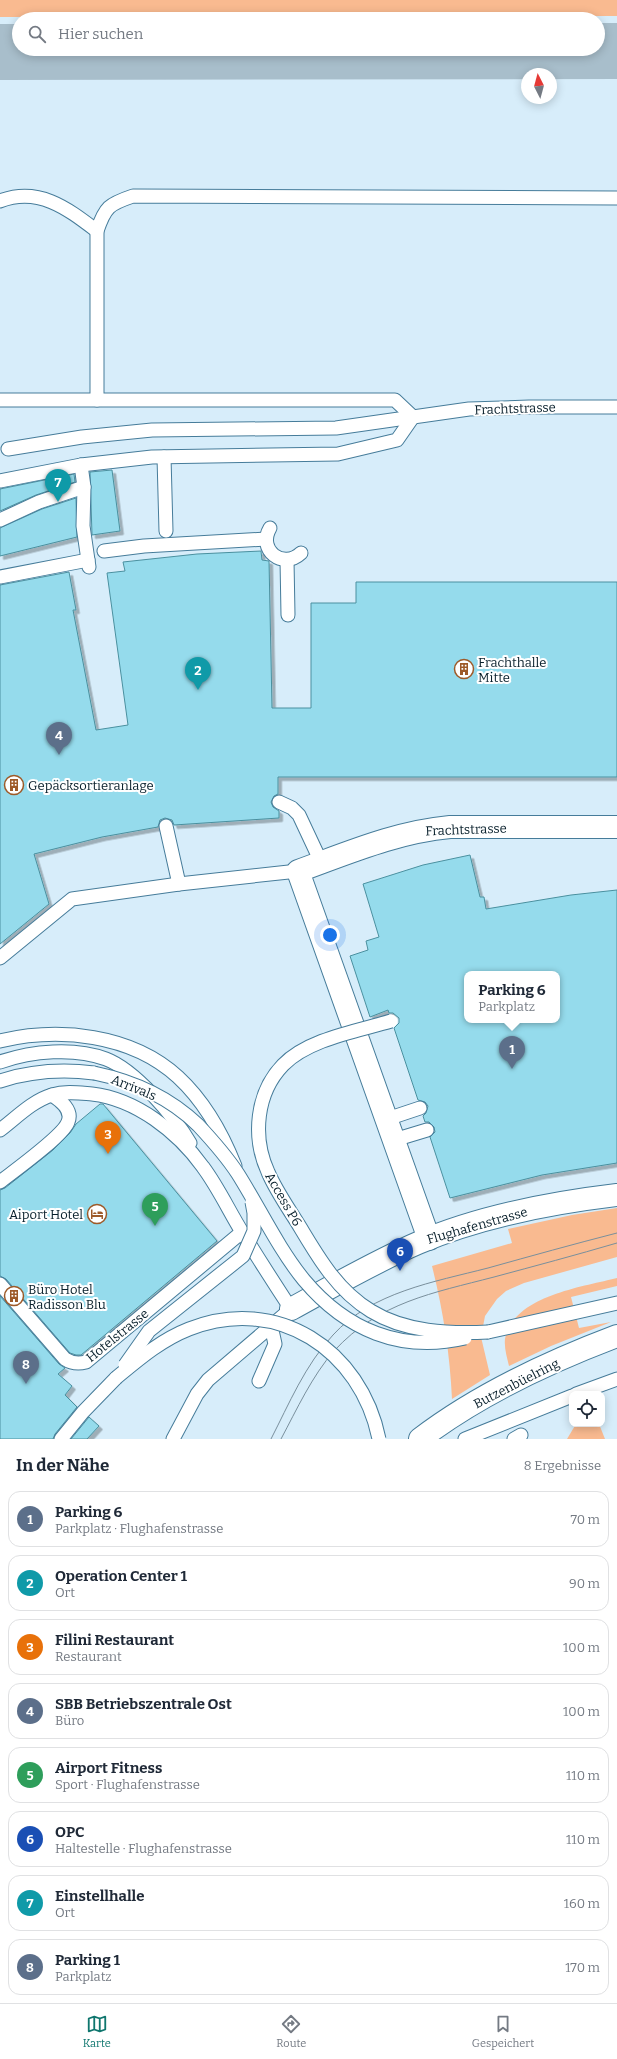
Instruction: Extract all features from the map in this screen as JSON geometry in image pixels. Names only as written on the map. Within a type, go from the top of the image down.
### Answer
[{"type":"street","name":"Frachtstrasse","points":[[298,871],[401,834],[423,829],[450,827],[617,827]]},
{"type":"street","points":[[298,871],[429,1239]]},
{"type":"street","name":"Flughafenstrasse","points":[[291,1309],[357,1272],[429,1239],[467,1226],[523,1211],[583,1199],[617,1195]]},
{"type":"street","name":"Butzenbüelring","points":[[428,1433],[496,1390],[617,1336]]},
{"type":"lane","points":[[97,400],[97,231],[102,213],[115,202],[133,196],[617,198]]},
{"type":"lane","points":[[0,201],[22,197],[53,201],[70,210],[97,231]]},
{"type":"lane","points":[[0,400],[395,400],[413,417],[397,440],[338,454],[164,457],[81,465],[0,480]]},
{"type":"lane","name":"Frachtstrasse","points":[[8,450],[53,441],[111,433],[193,428],[336,428],[468,410],[498,408],[617,407]]},
{"type":"lane","points":[[164,457],[166,531]]},
{"type":"lane","points":[[0,577],[88,563],[83,526],[84,487],[81,465]]},
{"type":"lane","points":[[0,520],[39,502],[84,487]]},
{"type":"lane","points":[[104,551],[268,534],[269,552],[280,560],[292,559],[301,553]]},
{"type":"lane","points":[[287,560],[288,615]]},
{"type":"lane","points":[[279,802],[292,808],[299,815],[321,862]]},
{"type":"lane","points":[[166,826],[179,884]]},
{"type":"lane","points":[[0,958],[72,899],[179,884],[298,871]]},
{"type":"lane","name":"Access P6","points":[[355,1029],[391,1019],[317,1044],[292,1056],[269,1084],[261,1104],[259,1135],[264,1160],[273,1182],[320,1260],[334,1280],[357,1302],[390,1322],[407,1326],[442,1332],[488,1332]]},
{"type":"lane","points":[[0,1041],[32,1035],[73,1034],[112,1042],[149,1058],[177,1076],[196,1097],[224,1138],[238,1173],[249,1193],[304,1280],[333,1308],[356,1324],[387,1338],[411,1343],[446,1342],[617,1303]]},
{"type":"lane","points":[[0,1062],[21,1056],[56,1053],[92,1055],[120,1066],[133,1077],[172,1118],[204,1167],[242,1232],[291,1309]]},
{"type":"lane","name":"Arrivals","points":[[0,1081],[43,1072],[78,1071],[124,1080],[153,1093],[173,1105],[197,1125],[238,1173]]},
{"type":"lane","points":[[0,1130],[30,1106],[52,1095],[75,1093],[97,1095],[128,1105],[145,1113],[172,1133],[204,1167]]},
{"type":"lane","points":[[0,1182],[61,1133],[68,1122],[69,1112],[63,1102],[52,1095]]},
{"type":"lane","points":[[387,1119],[420,1108]]},
{"type":"lane","points":[[394,1140],[427,1130]]},
{"type":"lane","points":[[116,1378],[149,1331],[243,1256],[254,1231],[254,1213],[249,1193]]},
{"type":"lane","name":"Hotelstrasse","points":[[0,1284],[65,1359],[69,1362],[81,1364],[86,1362],[242,1232]]},
{"type":"lane","name":"Flughafenstrasse","points":[[173,1439],[197,1394],[208,1380],[291,1309]]},
{"type":"lane","points":[[61,1439],[83,1412],[116,1378],[158,1345],[189,1329],[225,1320],[250,1318],[283,1325],[307,1336],[327,1349],[339,1360],[365,1394],[375,1420],[380,1439]]},
{"type":"lane","points":[[259,1381],[275,1344],[271,1326]]},
{"type":"lane","points":[[584,1391],[617,1379]]},
{"type":"lane","points":[[465,1439],[506,1421],[569,1397]]},
{"type":"shaded area","points":[[0,0],[617,0],[617,16],[605,16],[605,12],[12,12],[12,17],[0,17]]},
{"type":"shaded area","points":[[617,1208],[617,1257],[524,1283],[506,1291],[497,1299],[485,1316],[481,1337],[490,1375],[452,1399],[450,1365],[432,1266],[512,1243],[508,1229],[572,1215]]},
{"type":"shaded area","points":[[617,1278],[617,1286],[571,1297],[579,1328],[611,1322],[551,1346],[509,1366],[505,1349],[505,1339],[511,1324],[521,1313],[535,1303],[551,1296],[586,1285]]},
{"type":"shaded area","points":[[574,1427],[600,1427],[605,1439],[567,1439]]},
{"type":"building","points":[[112,470],[120,531],[92,535],[90,472]]},
{"type":"building","points":[[74,474],[75,482],[36,495],[0,511],[0,489]]},
{"type":"building","points":[[76,498],[77,537],[0,556],[0,528],[42,509]]},
{"type":"building","points":[[261,551],[262,560],[269,561],[272,708],[311,708],[311,603],[356,603],[356,582],[617,582],[617,777],[278,777],[278,794],[274,796],[271,802],[273,807],[279,811],[279,818],[174,825],[172,820],[165,818],[160,820],[158,827],[102,837],[34,854],[49,904],[0,944],[0,585],[69,572],[76,610],[73,610],[96,730],[128,725],[107,573],[125,571],[123,562],[197,554]]},
{"type":"building","points":[[470,855],[480,897],[484,897],[486,909],[571,895],[617,890],[617,1163],[542,1175],[450,1198],[430,1137],[435,1132],[434,1127],[429,1122],[425,1122],[423,1116],[426,1113],[428,1106],[425,1102],[418,1100],[394,1028],[399,1023],[399,1018],[393,1013],[389,1013],[388,1010],[370,1017],[350,956],[368,950],[366,941],[379,937],[363,884],[423,865]]},
{"type":"building","name":"Aiport Hotel","points":[[100,1104],[103,1104],[217,1241],[81,1355],[76,1355],[70,1353],[6,1279],[0,1276],[0,1190],[5,1188],[53,1150],[70,1133],[76,1124]]},
{"type":"building","points":[[0,1296],[59,1364],[65,1368],[58,1374],[72,1386],[65,1395],[77,1407],[55,1434],[53,1439],[0,1439]]},
{"type":"building","points":[[89,1417],[99,1426],[87,1439],[71,1439]]},
{"type":"taxiway","points":[[605,51],[617,51]]},
{"type":"taxiway","points":[[0,52],[12,52]]},
{"type":"tram line","points":[[271,1439],[298,1385],[314,1359],[333,1335],[349,1320],[366,1308],[405,1291],[446,1278],[617,1233]]},
{"type":"tram line","points":[[281,1439],[305,1393],[326,1361],[351,1334],[369,1321],[388,1310],[450,1288],[617,1243]]},
{"type":"place","name":"Einstellhalle","points":[[58,502]]},
{"type":"place","name":"Frachthalle Mitte","points":[[464,669]]},
{"type":"place","name":"Operation Center 1","points":[[198,690]]},
{"type":"place","name":"SBB Betriebszentrale Ost","points":[[59,755]]},
{"type":"place","name":"Gepäcksortieranlage","points":[[14,785]]},
{"type":"place","name":"Parking 6","points":[[512,1069]]},
{"type":"place","name":"Filini Restaurant","points":[[108,1154]]},
{"type":"place","name":"Aiport Hotel","points":[[97,1214]]},
{"type":"place","name":"Airport Fitness","points":[[155,1226]]},
{"type":"place","name":"OPC","points":[[400,1271]]},
{"type":"place","name":"Büro Hotel Radisson Blu","points":[[14,1296]]},
{"type":"place","name":"Parking 1","points":[[26,1384]]}]
